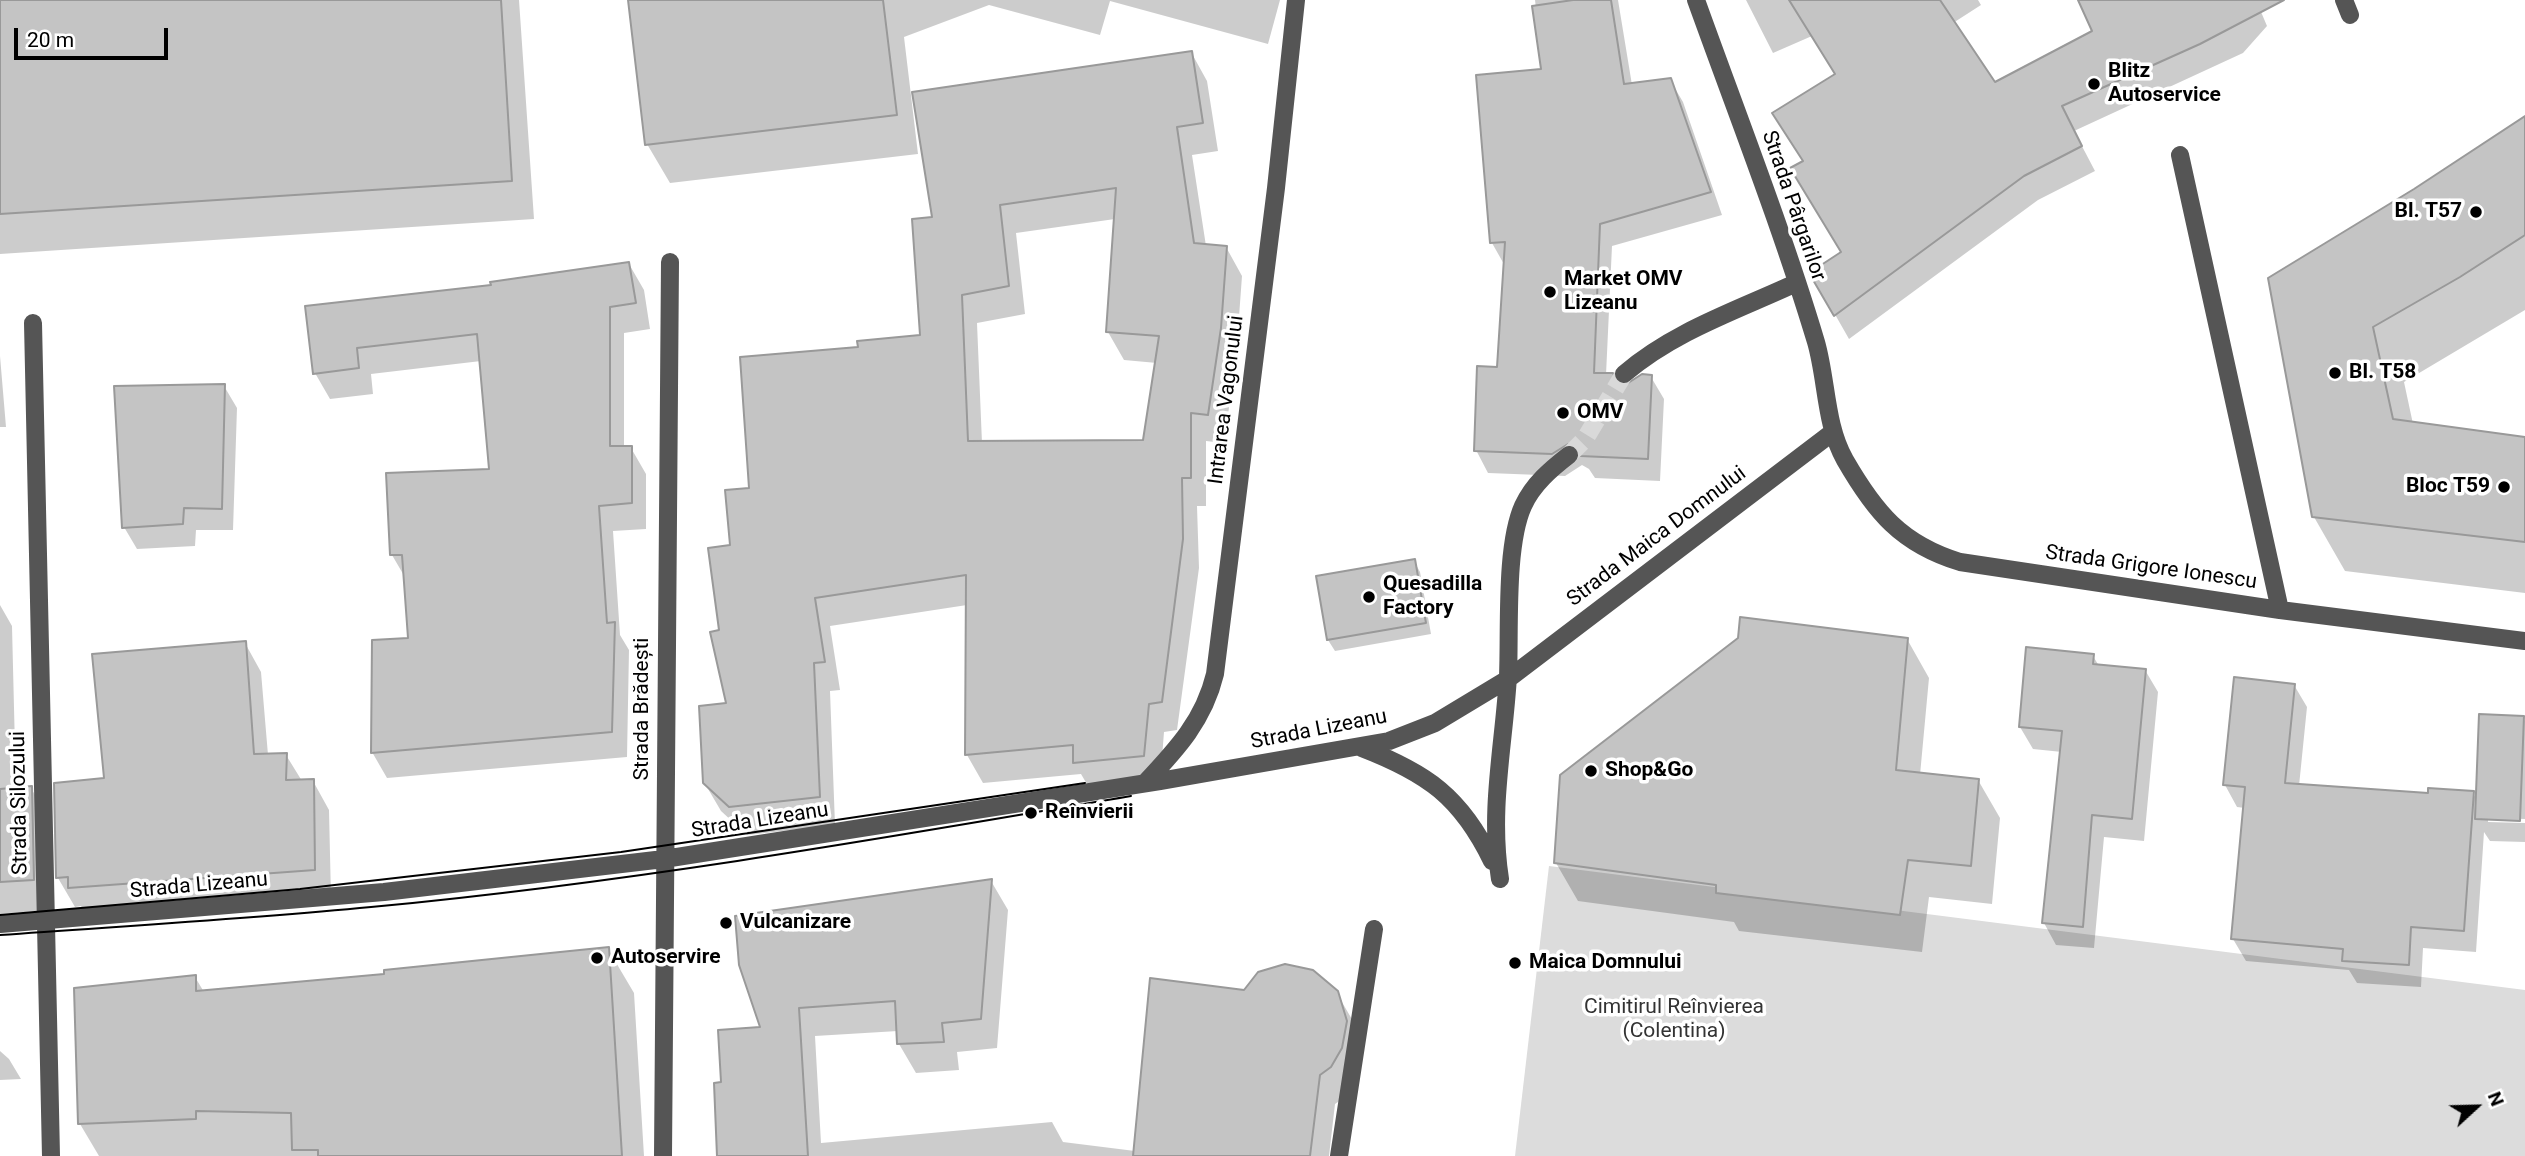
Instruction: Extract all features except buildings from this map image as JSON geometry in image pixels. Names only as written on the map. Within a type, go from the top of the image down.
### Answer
[{"type":"street","name":"Intrarea Vagonului","points":[[1145,783],[1204,712],[1215,674],[1274,202],[1296,0]]},
{"type":"street","name":"Strada Pârgarilor","points":[[1696,0],[1796,282],[1822,368],[1833,432]]},
{"type":"street","points":[[2180,155],[2280,610]]},
{"type":"street","name":"Strada Brădești","points":[[663,1156],[670,262]]},
{"type":"street","points":[[1625,374],[1643,358],[1693,329],[1796,282]]},
{"type":"street","name":"Strada Silozului","points":[[33,323],[51,1156]]},
{"type":"street","name":"Strada Grigore Ionescu","points":[[1833,432],[1844,459],[1872,504],[1896,530],[1916,545],[1960,562],[2280,610],[2525,641]]},
{"type":"street","name":"Strada Maica Domnului","points":[[1507,679],[1833,432]]},
{"type":"street","points":[[1362,748],[1407,767],[1438,786],[1460,806],[1478,833],[1500,878],[1494,811],[1507,679],[1517,525],[1534,488],[1569,455]]},
{"type":"street","name":"Strada Lizeanu","points":[[0,925],[384,892],[664,859],[1362,748],[1436,723],[1507,679]]},
{"type":"street","points":[[1339,1156],[1374,929]]},
{"type":"green space","name":"Cimitirul Reînvierea (Colentina)","points":[[1549,866],[2525,990],[2525,1156],[1515,1156]]},
{"type":"tunnel","points":[[1569,455],[1585,439],[1624,374]]},
{"type":"tram line","points":[[0,915],[300,889],[621,852],[1085,783]]},
{"type":"tram line","points":[[0,935],[325,911],[562,886],[847,844],[1131,796]]},
{"type":"place","name":"Blitz Autoservice","points":[[2094,84]]},
{"type":"place","name":"Bl. T57","points":[[2476,212]]},
{"type":"place","name":"Market OMV Lizeanu","points":[[1550,292]]},
{"type":"place","name":"Bl. T58","points":[[2335,373]]},
{"type":"place","name":"OMV","points":[[1563,413]]},
{"type":"place","name":"Bloc T59","points":[[2504,487]]},
{"type":"place","name":"Quesadilla Factory","points":[[1369,597]]},
{"type":"place","name":"Shop&Go","points":[[1591,771]]},
{"type":"place","name":"Reînvierii","points":[[1031,813]]},
{"type":"place","name":"Vulcanizare","points":[[726,923]]},
{"type":"place","name":"Autoservire","points":[[597,958]]},
{"type":"place","name":"Maica Domnului","points":[[1515,963]]}]
